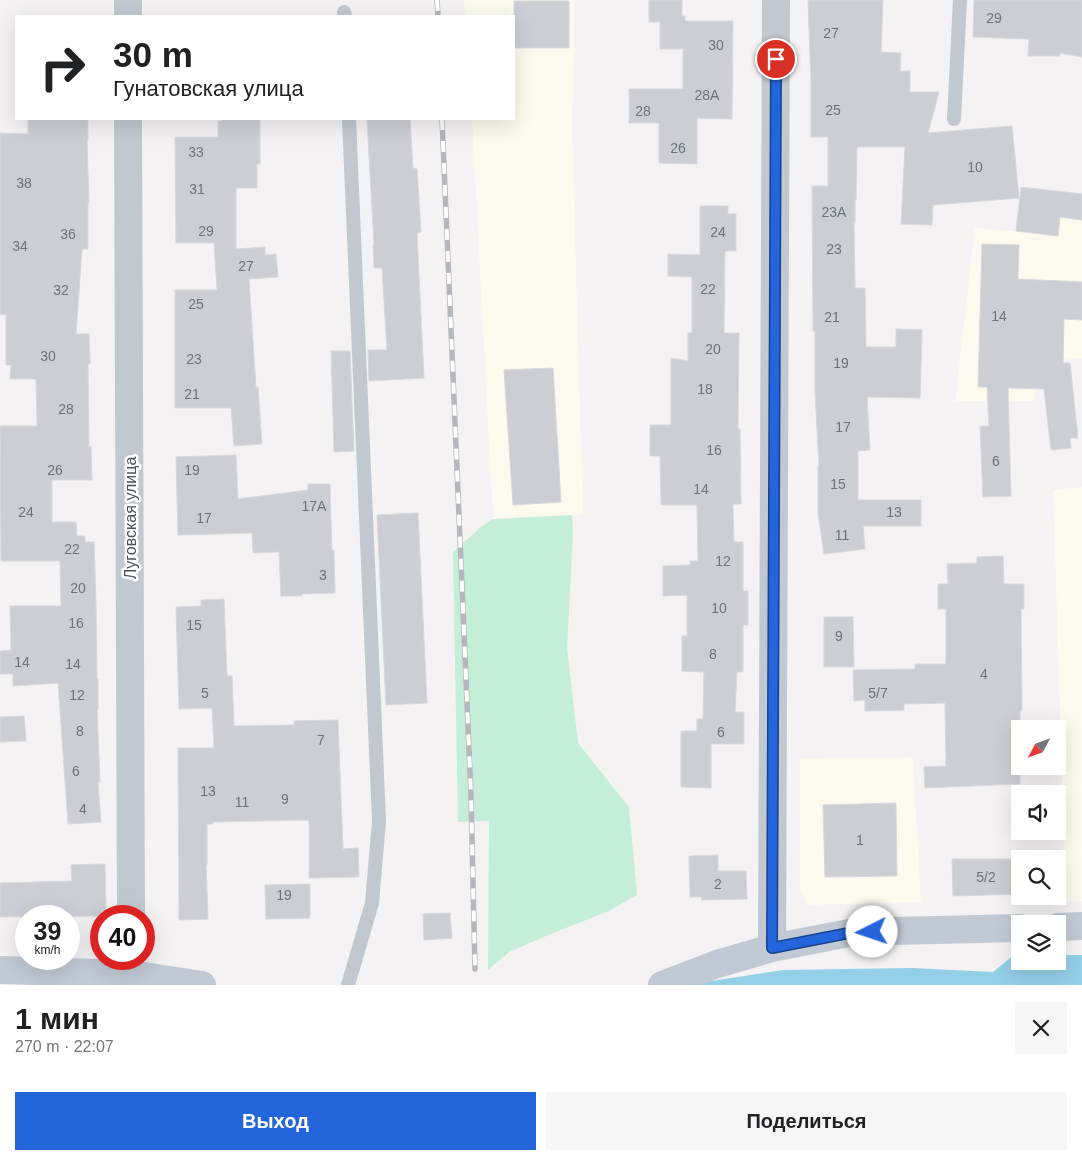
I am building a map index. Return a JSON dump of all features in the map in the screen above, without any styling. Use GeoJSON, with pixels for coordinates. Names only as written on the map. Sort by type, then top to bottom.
{"type":"FeatureCollection","features":[{"type":"Feature","properties":{"kind":"street"},"geometry":{"type":"LineString","coordinates":[[128,0],[128,15]]}},
{"type":"Feature","properties":{"kind":"street"},"geometry":{"type":"LineString","coordinates":[[772,948],[776,0]]}},
{"type":"Feature","properties":{"kind":"street","name":"Луговская улица"},"geometry":{"type":"LineString","coordinates":[[128,120],[131,905]]}},
{"type":"Feature","properties":{"kind":"street"},"geometry":{"type":"LineString","coordinates":[[1066,927],[1082,926]]}},
{"type":"Feature","properties":{"kind":"street"},"geometry":{"type":"LineString","coordinates":[[662,985],[717,964],[772,948],[854,932],[1011,928]]}},
{"type":"Feature","properties":{"kind":"street"},"geometry":{"type":"LineString","coordinates":[[15,975],[90,969]]}},
{"type":"Feature","properties":{"kind":"street"},"geometry":{"type":"LineString","coordinates":[[146,970],[202,985]]}},
{"type":"Feature","properties":{"kind":"lane"},"geometry":{"type":"LineString","coordinates":[[954,119],[960,0]]}},
{"type":"Feature","properties":{"kind":"lane"},"geometry":{"type":"LineString","coordinates":[[348,985],[372,904],[379,820],[349,120]]}},
{"type":"Feature","properties":{"kind":"shaded area"},"geometry":{"type":"Polygon","coordinates":[[[464,0],[575,0],[572,128],[583,515],[493,519],[472,120],[515,120],[515,15],[465,15],[464,0]]]}},
{"type":"Feature","properties":{"kind":"shaded area"},"geometry":{"type":"Polygon","coordinates":[[[1038,189],[1082,194],[1082,358],[1063,360],[1036,359],[1035,401],[955,401],[975,228],[1016,231],[1018,216],[1035,211],[1038,189]]]}},
{"type":"Feature","properties":{"kind":"shaded area"},"geometry":{"type":"Polygon","coordinates":[[[1082,487],[1082,901],[1066,901],[1066,850],[1064,850],[1064,840],[1066,840],[1066,785],[1062,785],[1062,775],[1066,775],[1066,720],[1060,720],[1053,490],[1082,487]]]}},
{"type":"Feature","properties":{"kind":"shaded area"},"geometry":{"type":"Polygon","coordinates":[[[913,757],[921,902],[807,905],[800,887],[800,758],[913,757]]]}},
{"type":"Feature","properties":{"kind":"green space"},"geometry":{"type":"Polygon","coordinates":[[[572,515],[573,534],[567,648],[578,743],[629,807],[637,895],[609,911],[509,952],[488,970],[489,821],[458,822],[453,552],[493,519],[572,515]]]}},
{"type":"Feature","properties":{"kind":"water"},"geometry":{"type":"Polygon","coordinates":[[[1066,955],[1082,955],[1082,985],[695,985],[783,970],[912,968],[993,972],[1011,957],[1011,970],[1066,970],[1066,955]]]}},
{"type":"Feature","properties":{"kind":"building"},"geometry":{"type":"Polygon","coordinates":[[[649,0],[682,0],[682,16],[685,16],[685,21],[733,21],[732,119],[697,118],[697,164],[659,163],[659,123],[629,123],[629,89],[683,89],[683,49],[660,49],[660,22],[649,22],[649,0]]]}},
{"type":"Feature","properties":{"kind":"building"},"geometry":{"type":"Polygon","coordinates":[[[808,0],[883,0],[881,52],[901,53],[900,71],[910,71],[910,92],[939,92],[928,133],[1012,126],[1019,198],[933,205],[932,225],[901,224],[905,147],[857,147],[854,223],[855,288],[865,288],[866,347],[896,347],[896,329],[922,330],[920,398],[867,397],[870,450],[858,451],[858,500],[921,500],[921,526],[863,526],[865,549],[824,554],[818,513],[819,466],[815,392],[815,331],[813,331],[812,186],[828,186],[828,137],[811,137],[808,0]]]}},
{"type":"Feature","properties":{"kind":"building"},"geometry":{"type":"Polygon","coordinates":[[[974,0],[1082,0],[1082,57],[1060,53],[1060,56],[1028,56],[1029,39],[973,37],[974,0]]]}},
{"type":"Feature","properties":{"kind":"building"},"geometry":{"type":"Polygon","coordinates":[[[514,1],[569,1],[569,48],[515,48],[514,1]]]}},
{"type":"Feature","properties":{"kind":"building"},"geometry":{"type":"Polygon","coordinates":[[[28,120],[88,120],[88,249],[82,249],[76,334],[89,334],[89,447],[91,446],[92,480],[52,480],[52,522],[76,522],[77,536],[85,536],[85,542],[94,542],[100,782],[98,782],[101,822],[68,824],[58,683],[13,686],[13,674],[0,674],[0,651],[11,650],[10,606],[61,606],[60,561],[1,561],[0,426],[37,426],[36,379],[10,379],[11,365],[6,365],[6,315],[0,314],[0,133],[28,134],[28,120]]]}},
{"type":"Feature","properties":{"kind":"building"},"geometry":{"type":"Polygon","coordinates":[[[260,120],[260,164],[257,164],[257,188],[236,188],[236,249],[265,247],[265,255],[276,254],[278,277],[249,279],[256,388],[258,387],[262,444],[234,446],[231,408],[175,408],[175,290],[217,290],[214,243],[176,243],[175,137],[218,137],[218,121],[260,120]]]}},
{"type":"Feature","properties":{"kind":"building"},"geometry":{"type":"Polygon","coordinates":[[[367,120],[410,120],[413,168],[417,169],[421,232],[417,233],[424,378],[369,381],[368,350],[387,350],[382,268],[374,268],[367,120]]]}},
{"type":"Feature","properties":{"kind":"building"},"geometry":{"type":"Polygon","coordinates":[[[1021,187],[1082,194],[1082,220],[1060,217],[1058,236],[1016,231],[1021,187]]]}},
{"type":"Feature","properties":{"kind":"building"},"geometry":{"type":"Polygon","coordinates":[[[700,206],[728,206],[728,214],[736,214],[736,251],[725,251],[724,333],[739,333],[738,429],[740,429],[741,504],[733,504],[734,542],[743,542],[743,591],[748,591],[748,625],[743,625],[743,672],[737,672],[735,712],[744,712],[744,744],[711,744],[711,788],[681,787],[681,731],[697,731],[697,719],[703,719],[704,672],[682,671],[682,636],[687,636],[687,595],[663,596],[663,566],[690,565],[690,561],[698,561],[697,505],[661,505],[660,456],[650,456],[650,425],[671,425],[671,358],[688,361],[688,333],[692,333],[692,277],[668,276],[668,254],[700,255],[700,206]]]}},
{"type":"Feature","properties":{"kind":"building"},"geometry":{"type":"Polygon","coordinates":[[[982,244],[1019,245],[1018,279],[1082,282],[1082,320],[1064,319],[1063,363],[1070,363],[1078,438],[1070,438],[1071,448],[1051,450],[1044,389],[1008,388],[1011,496],[983,497],[980,426],[989,426],[987,387],[978,387],[982,244]]]}},
{"type":"Feature","properties":{"kind":"building"},"geometry":{"type":"Polygon","coordinates":[[[331,351],[350,351],[354,451],[334,452],[331,351]]]}},
{"type":"Feature","properties":{"kind":"building"},"geometry":{"type":"Polygon","coordinates":[[[553,368],[561,502],[513,505],[504,370],[553,368]]]}},
{"type":"Feature","properties":{"kind":"building"},"geometry":{"type":"Polygon","coordinates":[[[236,455],[238,499],[308,490],[308,484],[330,484],[335,593],[281,596],[279,552],[253,553],[252,533],[178,535],[176,457],[236,455]]]}},
{"type":"Feature","properties":{"kind":"building"},"geometry":{"type":"Polygon","coordinates":[[[418,513],[427,703],[386,705],[377,515],[418,513]]]}},
{"type":"Feature","properties":{"kind":"building"},"geometry":{"type":"Polygon","coordinates":[[[1003,556],[1004,584],[1024,584],[1024,609],[1021,609],[1022,711],[1020,711],[1020,720],[1011,720],[1011,775],[1020,775],[1020,784],[925,788],[924,767],[946,766],[945,703],[904,704],[904,710],[865,711],[865,700],[854,701],[853,670],[915,669],[915,664],[946,664],[946,609],[938,609],[938,584],[948,584],[947,564],[977,563],[977,557],[1003,556]]]}},
{"type":"Feature","properties":{"kind":"building"},"geometry":{"type":"Polygon","coordinates":[[[224,599],[227,676],[232,676],[234,726],[294,725],[294,721],[338,720],[343,849],[358,848],[359,877],[309,878],[309,820],[213,822],[213,824],[207,824],[208,919],[179,920],[178,748],[214,748],[212,708],[179,709],[176,607],[201,606],[201,600],[224,599]]]}},
{"type":"Feature","properties":{"kind":"building"},"geometry":{"type":"Polygon","coordinates":[[[824,617],[853,617],[854,667],[824,667],[824,617]]]}},
{"type":"Feature","properties":{"kind":"building"},"geometry":{"type":"Polygon","coordinates":[[[24,716],[26,741],[0,742],[0,717],[24,716]]]}},
{"type":"Feature","properties":{"kind":"building"},"geometry":{"type":"Polygon","coordinates":[[[896,803],[897,876],[825,877],[823,805],[896,803]]]}},
{"type":"Feature","properties":{"kind":"building"},"geometry":{"type":"Polygon","coordinates":[[[718,855],[718,871],[746,871],[747,899],[702,900],[701,897],[690,897],[689,856],[718,855]]]}},
{"type":"Feature","properties":{"kind":"building"},"geometry":{"type":"Polygon","coordinates":[[[952,859],[1011,859],[1011,894],[953,896],[952,859]]]}},
{"type":"Feature","properties":{"kind":"building"},"geometry":{"type":"Polygon","coordinates":[[[105,864],[106,905],[90,905],[90,916],[80,916],[80,905],[15,905],[15,917],[0,917],[0,883],[72,881],[71,865],[105,864]]]}},
{"type":"Feature","properties":{"kind":"building"},"geometry":{"type":"Polygon","coordinates":[[[310,884],[310,918],[266,919],[265,885],[310,884]]]}},
{"type":"Feature","properties":{"kind":"building"},"geometry":{"type":"Polygon","coordinates":[[[450,913],[452,938],[424,940],[423,914],[450,913]]]}},
{"type":"Feature","properties":{"kind":"railway"},"geometry":{"type":"LineString","coordinates":[[437,0],[438,15]]}},
{"type":"Feature","properties":{"kind":"railway"},"geometry":{"type":"LineString","coordinates":[[442,120],[471,796],[475,969]]}},
{"type":"Feature","properties":{"kind":"route"},"geometry":{"type":"LineString","coordinates":[[776,59],[772,948],[854,932],[872,932]]}}]}
